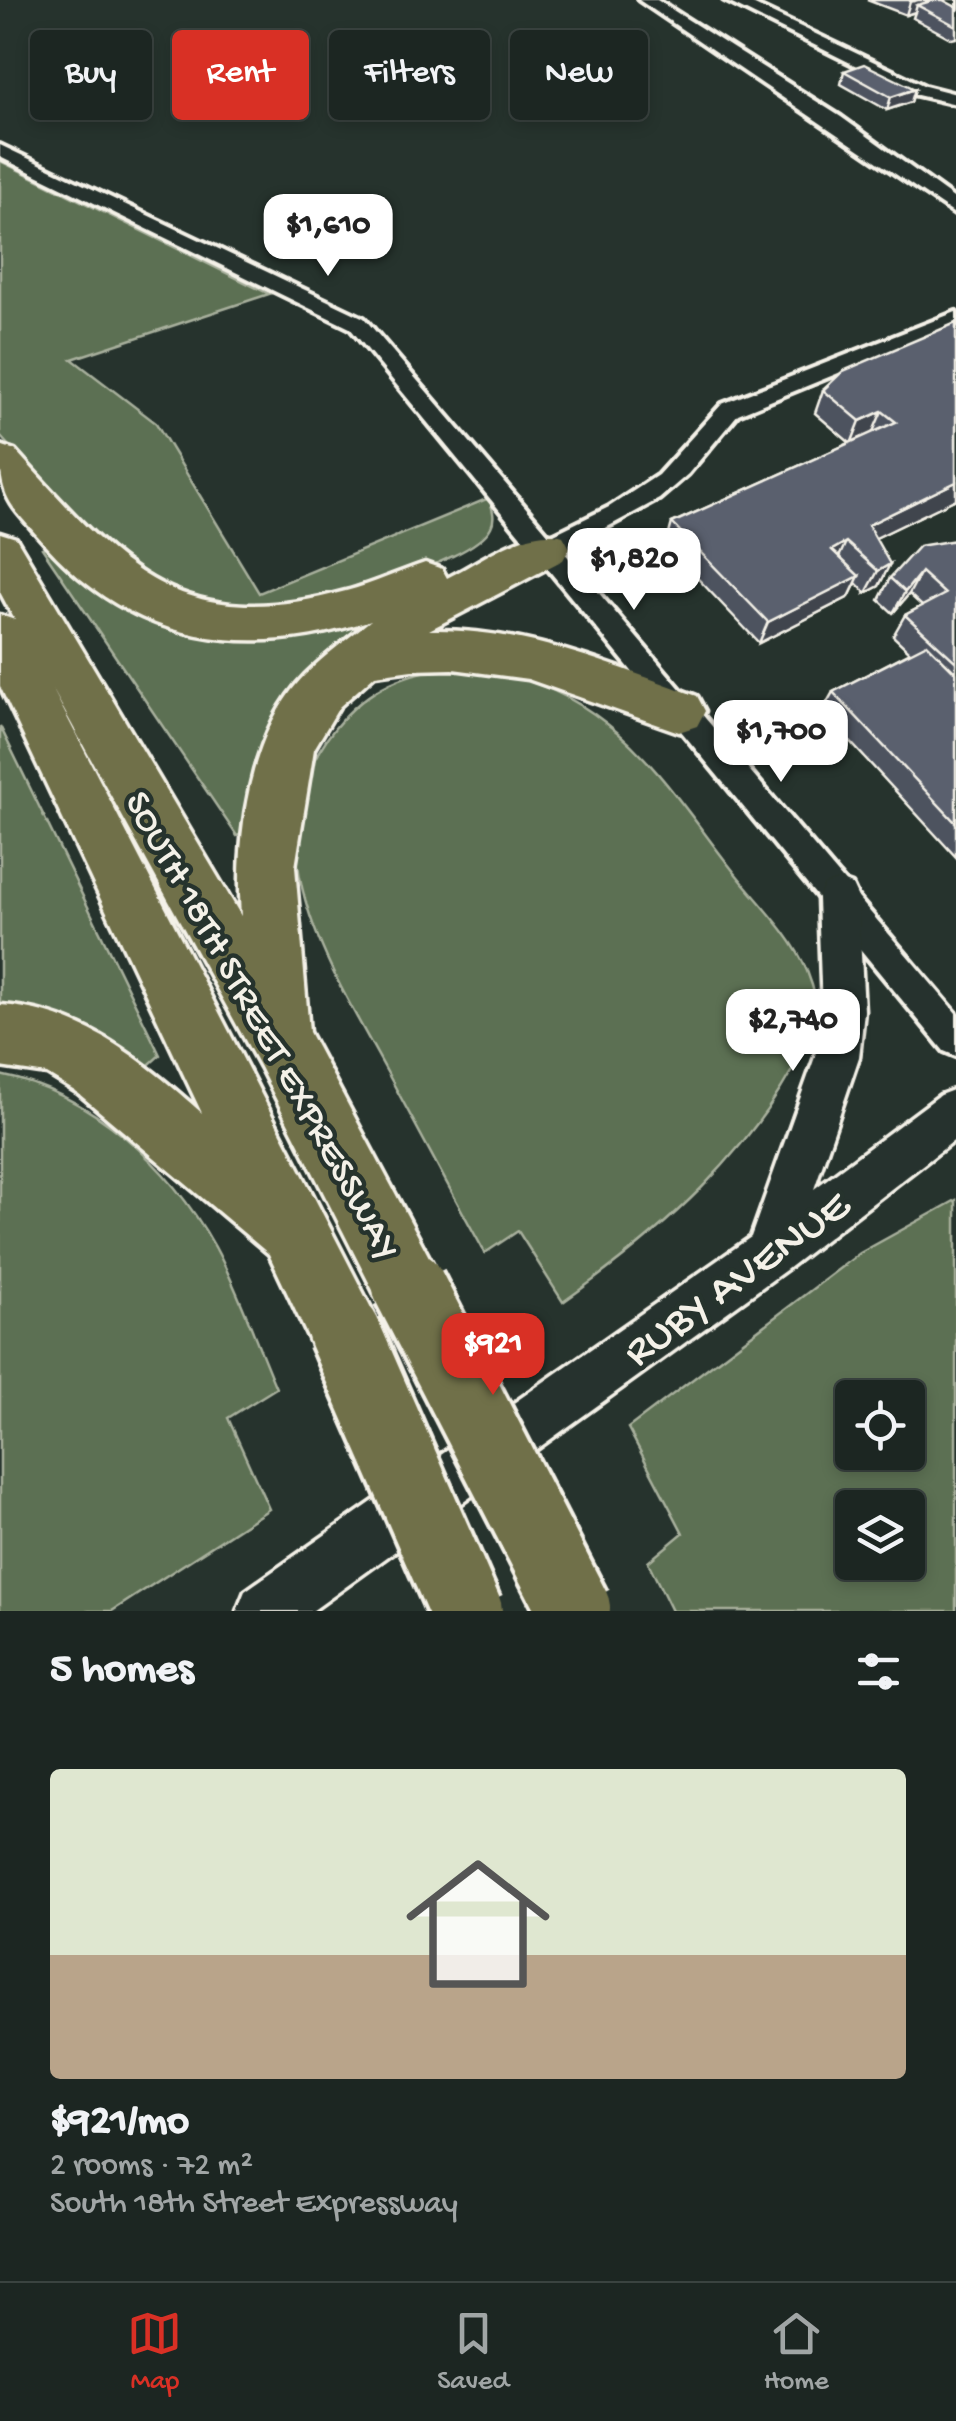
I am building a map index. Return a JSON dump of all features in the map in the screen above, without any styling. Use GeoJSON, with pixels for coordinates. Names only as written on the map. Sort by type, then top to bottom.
{"type":"FeatureCollection","features":[{"type":"Feature","properties":{"kind":"highway"},"geometry":{"type":"LineString","coordinates":[[0,460],[82,551],[120,586],[169,610],[228,623],[279,625],[330,618],[485,556],[547,548]]}},
{"type":"Feature","properties":{"kind":"highway"},"geometry":{"type":"LineString","coordinates":[[282,1046],[266,868],[288,746],[320,692],[399,624],[547,548]]}},
{"type":"Feature","properties":{"kind":"highway","name":"SOUTH 18TH STREET EXPRESSWAY"},"geometry":{"type":"LineString","coordinates":[[0,550],[282,1046],[575,1610]]}},
{"type":"Feature","properties":{"kind":"highway","name":"SOUTH 18TH STREET EXPRESSWAY"},"geometry":{"type":"LineString","coordinates":[[0,634],[301,1240],[466,1611]]}},
{"type":"Feature","properties":{"kind":"highway"},"geometry":{"type":"LineString","coordinates":[[356,658],[424,646],[497,650],[564,667],[679,711]]}},
{"type":"Feature","properties":{"kind":"highway"},"geometry":{"type":"LineString","coordinates":[[0,1036],[19,1035],[76,1055],[126,1085],[301,1240]]}},
{"type":"Feature","properties":{"kind":"street"},"geometry":{"type":"LineString","coordinates":[[647,0],[835,121],[956,208]]}},
{"type":"Feature","properties":{"kind":"street"},"geometry":{"type":"LineString","coordinates":[[732,0],[920,90],[956,100]]}},
{"type":"Feature","properties":{"kind":"street"},"geometry":{"type":"LineString","coordinates":[[0,150],[357,324],[956,1039]]}},
{"type":"Feature","properties":{"kind":"street"},"geometry":{"type":"LineString","coordinates":[[547,548],[592,527],[678,470],[712,424],[730,409],[956,318]]}},
{"type":"Feature","properties":{"kind":"street"},"geometry":{"type":"LineString","coordinates":[[770,1252],[838,1057],[843,1011],[838,898]]}},
{"type":"Feature","properties":{"kind":"street","name":"RUBY AVENUE"},"geometry":{"type":"LineString","coordinates":[[265,1611],[770,1252],[956,1111]]}},
{"type":"Feature","properties":{"kind":"green space"},"geometry":{"type":"Polygon","coordinates":[[[0,161],[269,294],[72,359],[156,423],[259,593],[489,498],[491,527],[477,542],[420,570],[345,593],[279,606],[237,606],[194,598],[149,579],[124,563],[80,524],[0,436],[0,161]]]}},
{"type":"Feature","properties":{"kind":"green space"},"geometry":{"type":"Polygon","coordinates":[[[56,542],[107,593],[356,622],[364,631],[248,832],[237,836],[42,548],[56,542]]]}},
{"type":"Feature","properties":{"kind":"green space"},"geometry":{"type":"Polygon","coordinates":[[[459,667],[537,683],[572,700],[625,739],[659,774],[784,932],[807,971],[817,1008],[818,1045],[806,1044],[784,1084],[731,1156],[669,1219],[563,1302],[518,1231],[485,1253],[322,947],[306,903],[297,859],[297,815],[309,771],[335,728],[361,702],[390,683],[423,672],[459,667]]]}},
{"type":"Feature","properties":{"kind":"green space"},"geometry":{"type":"Polygon","coordinates":[[[0,726],[160,1055],[142,1071],[0,1015],[0,726]]]}},
{"type":"Feature","properties":{"kind":"green space"},"geometry":{"type":"Polygon","coordinates":[[[0,1075],[34,1084],[97,1116],[125,1137],[175,1188],[224,1264],[276,1388],[228,1418],[269,1509],[112,1611],[0,1611],[0,1075]]]}},
{"type":"Feature","properties":{"kind":"green space"},"geometry":{"type":"Polygon","coordinates":[[[956,1200],[956,1611],[672,1611],[648,1562],[683,1533],[628,1428],[860,1253],[956,1200]]]}},
{"type":"Feature","properties":{"kind":"building"},"geometry":{"type":"Polygon","coordinates":[[[935,0],[956,7],[956,26],[917,5],[935,0]]]}},
{"type":"Feature","properties":{"kind":"building"},"geometry":{"type":"Polygon","coordinates":[[[864,64],[915,89],[891,97],[844,71],[864,64]]]}},
{"type":"Feature","properties":{"kind":"building"},"geometry":{"type":"Polygon","coordinates":[[[956,323],[956,482],[868,525],[890,564],[878,571],[846,542],[832,550],[859,576],[768,622],[672,523],[896,422],[882,411],[860,421],[823,390],[843,371],[956,323]]]}},
{"type":"Feature","properties":{"kind":"building"},"geometry":{"type":"Polygon","coordinates":[[[956,540],[956,662],[905,615],[945,594],[921,572],[905,592],[890,578],[919,546],[956,540]]]}},
{"type":"Feature","properties":{"kind":"building"},"geometry":{"type":"Polygon","coordinates":[[[927,644],[956,673],[956,823],[833,692],[927,644]]]}}]}
